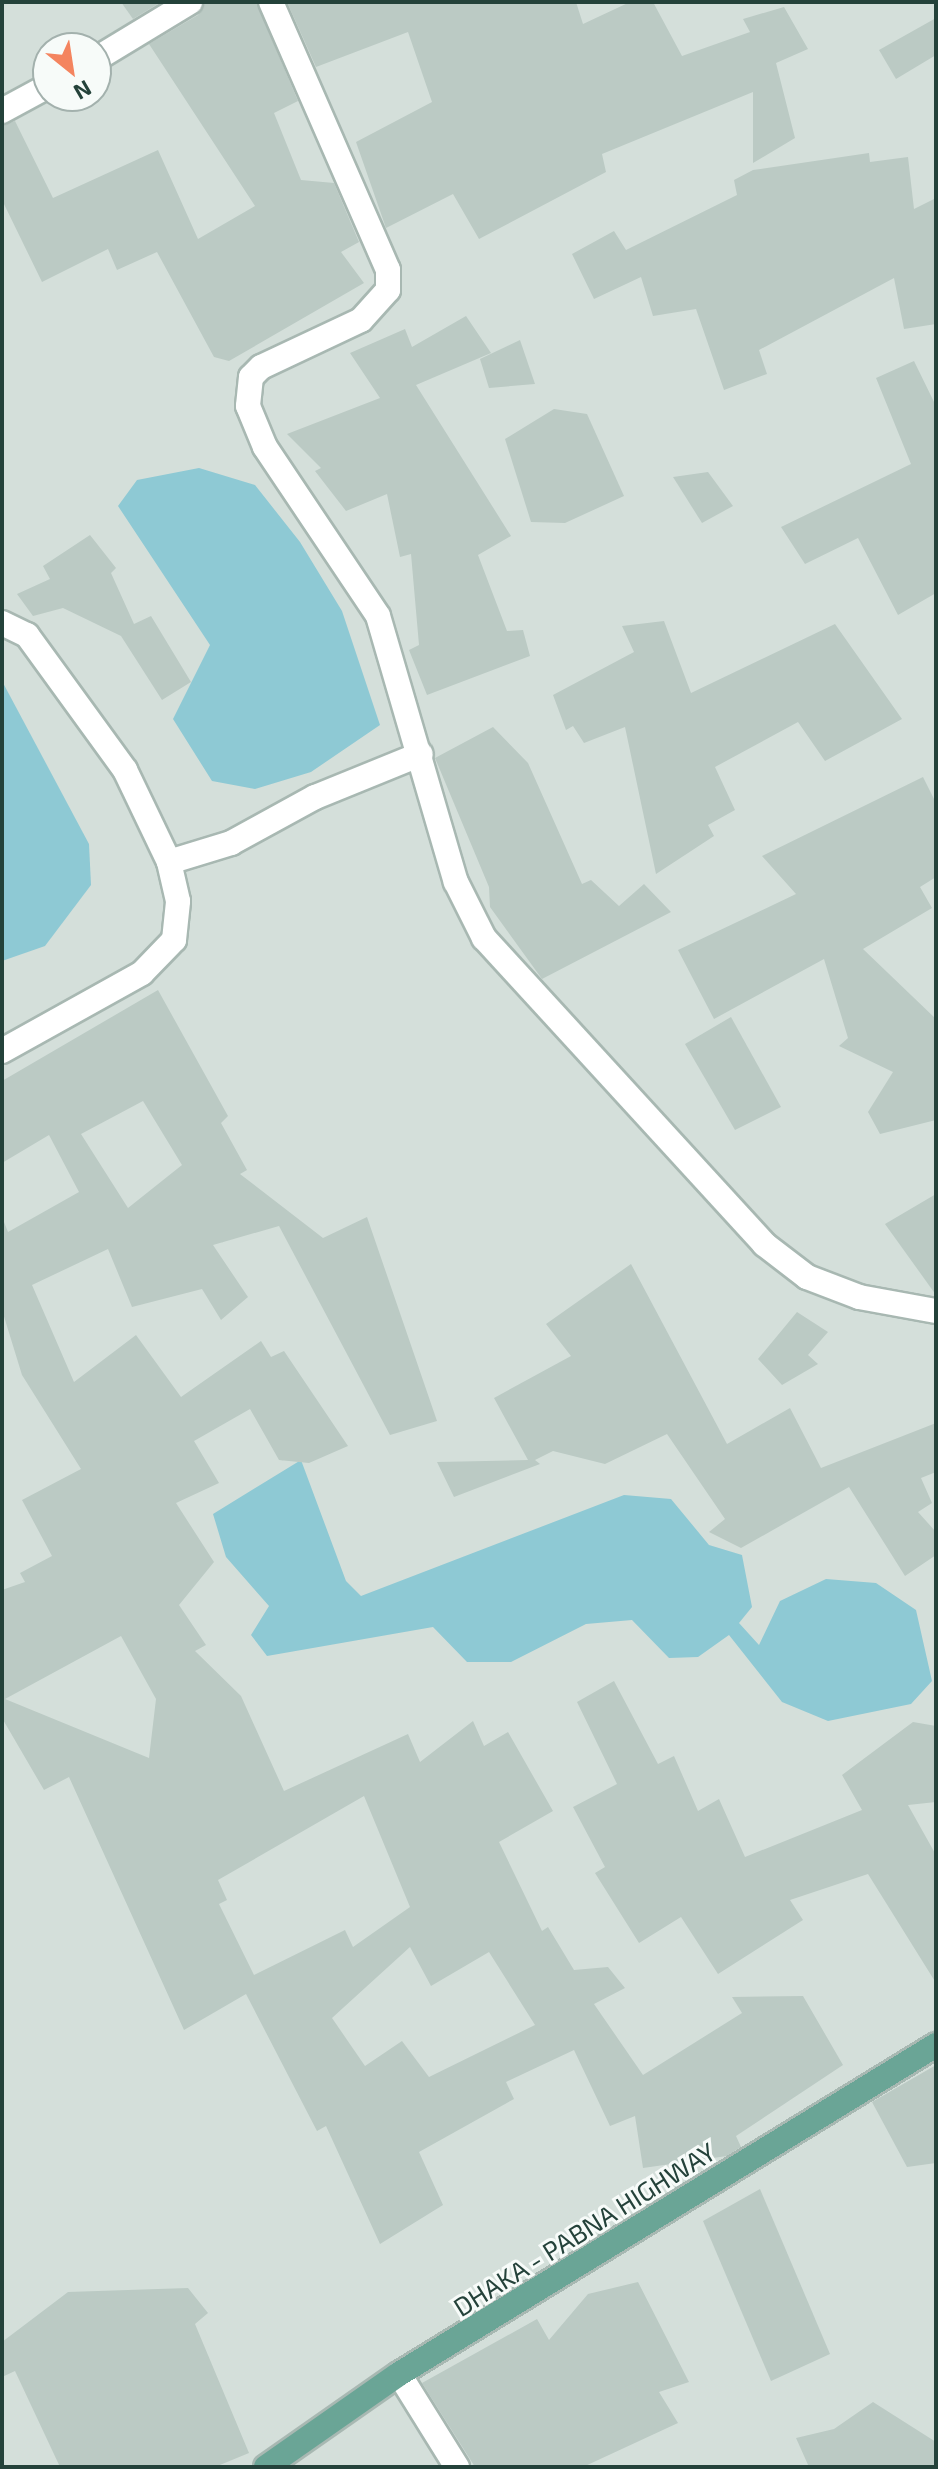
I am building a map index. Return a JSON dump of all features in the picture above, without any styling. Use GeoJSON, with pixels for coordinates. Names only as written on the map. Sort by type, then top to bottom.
{"type":"FeatureCollection","features":[{"type":"Feature","properties":{"kind":"main road","name":"DHAKA - PABNA HIGHWAY"},"geometry":{"type":"LineString","coordinates":[[266,2467],[399,2374],[936,2045]]}},
{"type":"Feature","properties":{"kind":"street"},"geometry":{"type":"LineString","coordinates":[[112,49],[190,2]]}},
{"type":"Feature","properties":{"kind":"street"},"geometry":{"type":"LineString","coordinates":[[271,2],[388,270],[388,290],[361,320],[261,367],[251,377],[248,406],[265,447],[378,616],[421,754],[456,882],[484,938],[764,1244],[807,1277],[859,1297],[936,1311]]}},
{"type":"Feature","properties":{"kind":"street"},"geometry":{"type":"LineString","coordinates":[[2,111],[32,95]]}},
{"type":"Feature","properties":{"kind":"street"},"geometry":{"type":"LineString","coordinates":[[2,623],[27,635],[125,770],[169,862],[178,901],[174,940],[142,973],[2,1051]]}},
{"type":"Feature","properties":{"kind":"street"},"geometry":{"type":"LineString","coordinates":[[169,862],[231,843],[315,797],[421,754]]}},
{"type":"Feature","properties":{"kind":"street"},"geometry":{"type":"LineString","coordinates":[[399,2374],[457,2467]]}},
{"type":"Feature","properties":{"kind":"shaded area"},"geometry":{"type":"Polygon","coordinates":[[[2,2],[936,2],[936,2467],[2,2467],[2,2]]]}},
{"type":"Feature","properties":{"kind":"water"},"geometry":{"type":"Polygon","coordinates":[[[199,468],[255,485],[300,542],[342,611],[380,725],[311,772],[255,789],[212,781],[173,719],[210,645],[118,506],[137,480],[199,468]]]}},
{"type":"Feature","properties":{"kind":"water"},"geometry":{"type":"Polygon","coordinates":[[[2,681],[89,844],[91,885],[45,946],[2,961],[2,681]]]}},
{"type":"Feature","properties":{"kind":"water"},"geometry":{"type":"Polygon","coordinates":[[[301,1460],[346,1581],[361,1596],[624,1495],[671,1499],[709,1545],[742,1555],[752,1607],[739,1623],[759,1645],[780,1601],[826,1579],[876,1583],[916,1610],[932,1681],[911,1704],[828,1721],[782,1702],[729,1635],[698,1657],[669,1658],[632,1620],[586,1624],[511,1662],[467,1662],[433,1627],[267,1656],[251,1635],[269,1606],[226,1557],[213,1514],[301,1460]]]}},
{"type":"Feature","properties":{"kind":"building"},"geometry":{"type":"Polygon","coordinates":[[[121,2],[161,2],[133,19],[121,2]]]}},
{"type":"Feature","properties":{"kind":"building"},"geometry":{"type":"Polygon","coordinates":[[[205,2],[256,2],[298,101],[274,113],[301,180],[334,183],[359,242],[341,252],[364,283],[229,361],[214,357],[157,252],[117,270],[108,249],[42,282],[2,200],[2,126],[15,121],[53,198],[158,150],[198,239],[255,206],[149,44],[198,15],[205,2]]]}},
{"type":"Feature","properties":{"kind":"building"},"geometry":{"type":"Polygon","coordinates":[[[287,2],[576,2],[583,24],[630,2],[653,2],[682,56],[750,32],[743,19],[784,7],[808,49],[776,63],[795,138],[753,163],[753,92],[602,154],[606,172],[479,239],[453,194],[386,228],[356,142],[432,102],[408,32],[316,67],[287,2]]]}},
{"type":"Feature","properties":{"kind":"building"},"geometry":{"type":"Polygon","coordinates":[[[936,18],[936,55],[896,79],[879,50],[936,18]]]}},
{"type":"Feature","properties":{"kind":"building"},"geometry":{"type":"Polygon","coordinates":[[[869,153],[870,162],[908,157],[914,209],[936,198],[936,324],[904,329],[894,278],[759,350],[767,374],[724,390],[696,309],[653,316],[641,277],[594,299],[572,254],[614,231],[626,250],[737,195],[734,180],[753,170],[869,153]]]}},
{"type":"Feature","properties":{"kind":"building"},"geometry":{"type":"Polygon","coordinates":[[[466,316],[491,353],[416,385],[511,536],[478,555],[507,631],[523,630],[530,656],[427,695],[409,650],[419,645],[411,554],[400,557],[387,494],[346,511],[315,471],[321,468],[287,434],[380,398],[350,353],[405,329],[412,347],[466,316]]]}},
{"type":"Feature","properties":{"kind":"building"},"geometry":{"type":"Polygon","coordinates":[[[520,340],[535,384],[489,388],[480,359],[520,340]]]}},
{"type":"Feature","properties":{"kind":"building"},"geometry":{"type":"Polygon","coordinates":[[[914,361],[936,406],[936,593],[898,615],[858,538],[805,564],[781,527],[911,464],[876,378],[914,361]]]}},
{"type":"Feature","properties":{"kind":"building"},"geometry":{"type":"Polygon","coordinates":[[[554,409],[587,414],[624,496],[565,523],[531,522],[505,439],[554,409]]]}},
{"type":"Feature","properties":{"kind":"building"},"geometry":{"type":"Polygon","coordinates":[[[708,472],[733,506],[702,523],[673,477],[708,472]]]}},
{"type":"Feature","properties":{"kind":"building"},"geometry":{"type":"Polygon","coordinates":[[[90,535],[116,568],[111,573],[134,624],[151,616],[191,682],[162,700],[121,636],[63,608],[33,616],[17,594],[50,579],[43,566],[90,535]]]}},
{"type":"Feature","properties":{"kind":"building"},"geometry":{"type":"Polygon","coordinates":[[[664,621],[691,693],[835,624],[902,719],[825,761],[798,722],[715,767],[735,810],[708,825],[714,836],[656,874],[625,727],[584,743],[573,726],[566,730],[553,695],[634,652],[622,626],[664,621]]]}},
{"type":"Feature","properties":{"kind":"building"},"geometry":{"type":"Polygon","coordinates":[[[493,727],[528,763],[582,884],[591,880],[619,906],[644,884],[671,912],[542,979],[490,907],[489,887],[435,758],[493,727]]]}},
{"type":"Feature","properties":{"kind":"building"},"geometry":{"type":"Polygon","coordinates":[[[923,777],[936,803],[936,877],[920,887],[932,908],[863,949],[936,1019],[936,1120],[880,1134],[868,1112],[893,1072],[839,1046],[848,1038],[824,959],[714,1019],[678,950],[796,894],[762,856],[923,777]]]}},
{"type":"Feature","properties":{"kind":"building"},"geometry":{"type":"Polygon","coordinates":[[[158,990],[228,1116],[221,1123],[247,1170],[240,1174],[323,1238],[367,1217],[437,1421],[390,1435],[279,1226],[213,1245],[248,1297],[221,1320],[202,1289],[132,1307],[108,1249],[32,1285],[74,1382],[136,1335],[181,1397],[261,1341],[271,1357],[284,1351],[348,1446],[309,1463],[279,1460],[250,1409],[194,1441],[219,1483],[176,1503],[214,1562],[179,1605],[206,1645],[195,1651],[241,1696],[284,1791],[408,1734],[420,1762],[473,1721],[484,1746],[508,1732],[553,1811],[499,1842],[542,1931],[548,1927],[574,1970],[608,1967],[625,1988],[594,2004],[643,2075],[742,2013],[732,1997],[803,1996],[843,2065],[736,2136],[741,2147],[727,2156],[643,2168],[635,2116],[610,2126],[574,2050],[506,2082],[514,2099],[419,2152],[443,2205],[380,2244],[326,2126],[317,2131],[246,1994],[184,2030],[69,1777],[44,1790],[2,1718],[2,1590],[25,1582],[20,1573],[52,1556],[22,1500],[81,1469],[22,1375],[2,1310],[2,1217],[8,1232],[79,1192],[49,1135],[2,1163],[2,1081],[158,990]],[[143,1101],[81,1134],[128,1208],[182,1165],[143,1101]],[[121,1636],[5,1699],[149,1758],[156,1699],[121,1636]],[[364,1796],[218,1880],[227,1900],[219,1904],[254,1975],[345,1930],[353,1947],[410,1907],[364,1796]],[[410,1947],[332,2018],[365,2066],[402,2041],[429,2077],[535,2025],[489,1952],[431,1986],[410,1947]]]}},
{"type":"Feature","properties":{"kind":"building"},"geometry":{"type":"Polygon","coordinates":[[[731,1017],[781,1107],[735,1130],[685,1044],[731,1017]]]}},
{"type":"Feature","properties":{"kind":"building"},"geometry":{"type":"Polygon","coordinates":[[[936,1194],[936,1295],[885,1224],[936,1194]]]}},
{"type":"Feature","properties":{"kind":"building"},"geometry":{"type":"Polygon","coordinates":[[[631,1264],[727,1444],[790,1408],[821,1468],[936,1423],[936,1472],[921,1478],[932,1503],[918,1512],[936,1532],[936,1555],[905,1576],[849,1487],[741,1548],[709,1532],[725,1519],[667,1434],[605,1464],[553,1451],[535,1460],[540,1464],[454,1497],[437,1462],[528,1460],[494,1398],[571,1356],[546,1324],[631,1264]]]}},
{"type":"Feature","properties":{"kind":"building"},"geometry":{"type":"Polygon","coordinates":[[[797,1312],[828,1332],[808,1355],[818,1364],[782,1385],[758,1359],[797,1312]]]}},
{"type":"Feature","properties":{"kind":"building"},"geometry":{"type":"Polygon","coordinates":[[[614,1681],[658,1764],[674,1756],[698,1811],[719,1799],[745,1857],[862,1810],[842,1775],[913,1722],[936,1726],[936,1802],[908,1805],[936,1855],[936,1983],[868,1874],[790,1900],[803,1920],[718,1974],[681,1917],[639,1943],[595,1873],[605,1867],[573,1807],[617,1784],[577,1702],[614,1681]]]}},
{"type":"Feature","properties":{"kind":"building"},"geometry":{"type":"Polygon","coordinates":[[[936,2065],[936,2163],[907,2167],[872,2102],[936,2065]]]}},
{"type":"Feature","properties":{"kind":"building"},"geometry":{"type":"Polygon","coordinates":[[[760,2189],[830,2354],[771,2381],[703,2221],[760,2189]]]}},
{"type":"Feature","properties":{"kind":"building"},"geometry":{"type":"Polygon","coordinates":[[[638,2282],[689,2382],[659,2392],[678,2423],[583,2467],[475,2467],[422,2383],[537,2319],[549,2340],[588,2294],[638,2282]]]}},
{"type":"Feature","properties":{"kind":"building"},"geometry":{"type":"Polygon","coordinates":[[[188,2288],[208,2313],[195,2324],[249,2453],[215,2467],[60,2467],[15,2371],[2,2377],[2,2342],[68,2292],[188,2288]]]}},
{"type":"Feature","properties":{"kind":"building"},"geometry":{"type":"Polygon","coordinates":[[[873,2402],[936,2442],[936,2467],[809,2467],[796,2438],[834,2429],[873,2402]]]}}]}
